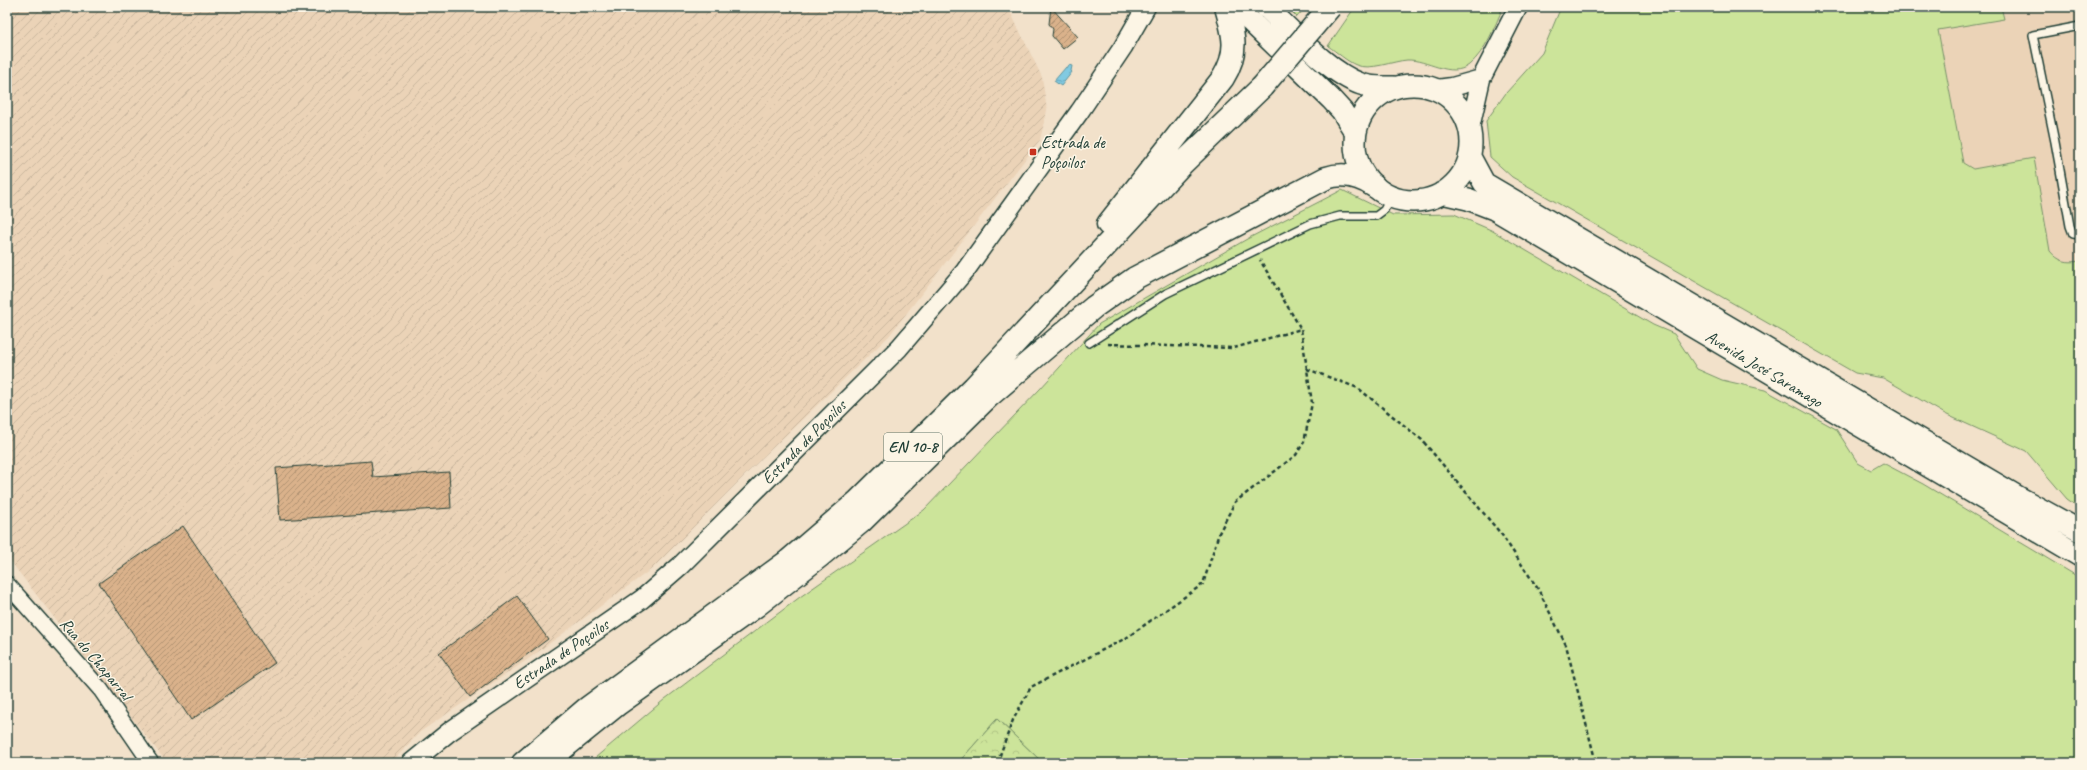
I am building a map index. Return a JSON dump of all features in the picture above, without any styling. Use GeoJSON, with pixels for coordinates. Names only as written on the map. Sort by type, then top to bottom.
{"type":"FeatureCollection","features":[{"type":"Feature","properties":{"kind":"highway"},"geometry":{"type":"LineString","coordinates":[[981,392],[1059,287],[1231,66],[1234,50],[1234,36],[1226,7]]}},
{"type":"Feature","properties":{"kind":"highway","name":"EN 10-8"},"geometry":{"type":"LineString","coordinates":[[545,763],[618,704],[756,606],[861,522],[981,392],[1183,181],[1330,7]]}},
{"type":"Feature","properties":{"kind":"highway"},"geometry":{"type":"LineString","coordinates":[[981,392],[1135,278],[1180,253],[1326,178],[1345,175],[1355,176],[1363,179],[1382,192]]}},
{"type":"Feature","properties":{"kind":"highway","name":"EN 10-8"},"geometry":{"type":"LineString","coordinates":[[523,763],[586,709],[788,560],[858,501],[981,392]]}},
{"type":"Feature","properties":{"kind":"main road"},"geometry":{"type":"LineString","coordinates":[[1232,7],[1242,13],[1331,99],[1342,111],[1355,132]]}},
{"type":"Feature","properties":{"kind":"main road"},"geometry":{"type":"LineString","coordinates":[[1266,7],[1329,65],[1346,77],[1361,84],[1377,88],[1412,84],[1437,89],[1446,94],[1461,109],[1470,128],[1470,157],[1459,178],[1442,194],[1422,201],[1412,202],[1382,192],[1367,179],[1358,162],[1355,147],[1355,132],[1363,113],[1369,104],[1385,91],[1395,87]]}},
{"type":"Feature","properties":{"kind":"main road","name":"Avenida José Saramago"},"geometry":{"type":"LineString","coordinates":[[1470,157],[1484,183],[2013,494],[2080,531]]}},
{"type":"Feature","properties":{"kind":"main road","name":"Avenida José Saramago"},"geometry":{"type":"LineString","coordinates":[[1442,194],[1468,199],[1494,209],[2080,556]]}},
{"type":"Feature","properties":{"kind":"street","name":"Estrada de Poçoilos"},"geometry":{"type":"LineString","coordinates":[[1123,47],[1129,7]]}},
{"type":"Feature","properties":{"kind":"street","name":"Estrada de Poçoilos"},"geometry":{"type":"LineString","coordinates":[[411,763],[448,732],[642,599],[680,566],[899,348],[965,271],[1080,111],[1123,47],[1146,7]]}},
{"type":"Feature","properties":{"kind":"street"},"geometry":{"type":"LineString","coordinates":[[1470,128],[1481,78],[1518,7]]}},
{"type":"Feature","properties":{"kind":"street"},"geometry":{"type":"LineString","coordinates":[[1437,89],[1452,88],[1481,78]]}},
{"type":"Feature","properties":{"kind":"street","name":"Rua do Chaparral"},"geometry":{"type":"LineString","coordinates":[[7,584],[101,690],[151,763]]}},
{"type":"Feature","properties":{"kind":"lane"},"geometry":{"type":"LineString","coordinates":[[2080,26],[2033,35],[2055,142],[2070,226],[2073,234],[2080,235]]}},
{"type":"Feature","properties":{"kind":"lane"},"geometry":{"type":"LineString","coordinates":[[1089,343],[1165,294],[1255,252],[1310,224],[1325,218],[1340,216],[1376,216],[1384,210],[1382,192]]}},
{"type":"Feature","properties":{"kind":"path"},"geometry":{"type":"LineString","coordinates":[[1000,763],[1000,755],[1013,720],[1031,687],[1126,638],[1203,584],[1219,532],[1235,502],[1296,455],[1304,442],[1312,403],[1301,329],[1255,252]]}},
{"type":"Feature","properties":{"kind":"path"},"geometry":{"type":"LineString","coordinates":[[1089,343],[1234,348],[1301,329]]}},
{"type":"Feature","properties":{"kind":"path"},"geometry":{"type":"LineString","coordinates":[[1307,369],[1358,388],[1422,440],[1502,535],[1538,590],[1566,645],[1596,763]]}},
{"type":"Feature","properties":{"kind":"shaded area"},"geometry":{"type":"Polygon","coordinates":[[[7,7],[1008,7],[1042,77],[1047,110],[1040,140],[889,336],[762,458],[653,568],[524,662],[420,732],[391,763],[167,763],[7,557],[7,7]]]}},
{"type":"Feature","properties":{"kind":"shaded area"},"geometry":{"type":"Polygon","coordinates":[[[2001,7],[2080,7],[2080,261],[2068,263],[2056,259],[2050,251],[2034,159],[1973,169],[1963,163],[1938,30],[2004,19],[2001,7]]]}},
{"type":"Feature","properties":{"kind":"green space"},"geometry":{"type":"Polygon","coordinates":[[[1287,7],[1306,7],[1297,17],[1287,7]]]}},
{"type":"Feature","properties":{"kind":"green space"},"geometry":{"type":"Polygon","coordinates":[[[1355,7],[1503,7],[1485,46],[1480,53],[1469,65],[1462,69],[1455,70],[1423,62],[1407,60],[1368,67],[1362,67],[1349,61],[1328,46],[1355,7]]]}},
{"type":"Feature","properties":{"kind":"green space"},"geometry":{"type":"Polygon","coordinates":[[[1561,7],[2001,7],[2004,19],[1938,30],[1963,163],[1973,169],[2034,158],[2050,251],[2060,260],[2071,262],[2080,261],[2080,508],[2067,499],[2026,451],[1945,414],[1883,378],[1855,373],[1512,177],[1490,157],[1486,121],[1506,93],[1542,53],[1561,7]]]}},
{"type":"Feature","properties":{"kind":"green space"},"geometry":{"type":"Polygon","coordinates":[[[1342,190],[1393,215],[1454,214],[1491,230],[1653,325],[1674,334],[1697,369],[1722,380],[1765,390],[1836,429],[1858,463],[1871,470],[1883,463],[1923,484],[2080,578],[2080,763],[1043,763],[997,719],[958,763],[589,763],[665,699],[800,597],[924,510],[1040,389],[1099,324],[1247,239],[1342,190]]]}},
{"type":"Feature","properties":{"kind":"green space"},"geometry":{"type":"Polygon","coordinates":[[[997,719],[1042,762],[1043,763],[958,763],[997,719]]]}},
{"type":"Feature","properties":{"kind":"water"},"geometry":{"type":"Polygon","coordinates":[[[1069,65],[1072,66],[1072,72],[1061,86],[1054,81],[1069,65]]]}},
{"type":"Feature","properties":{"kind":"building"},"geometry":{"type":"Polygon","coordinates":[[[1051,7],[1078,37],[1063,49],[1052,36],[1053,29],[1049,24],[1051,7]]]}},
{"type":"Feature","properties":{"kind":"building"},"geometry":{"type":"Polygon","coordinates":[[[371,461],[373,477],[449,472],[451,508],[280,520],[276,468],[371,461]]]}},
{"type":"Feature","properties":{"kind":"building"},"geometry":{"type":"Polygon","coordinates":[[[183,526],[275,663],[191,720],[99,583],[183,526]]]}},
{"type":"Feature","properties":{"kind":"building"},"geometry":{"type":"Polygon","coordinates":[[[517,596],[548,639],[470,697],[439,653],[517,596]]]}},
{"type":"Feature","properties":{"kind":"place","name":"Estrada de Poçoilos"},"geometry":{"type":"Point","coordinates":[1033,152]}}]}
